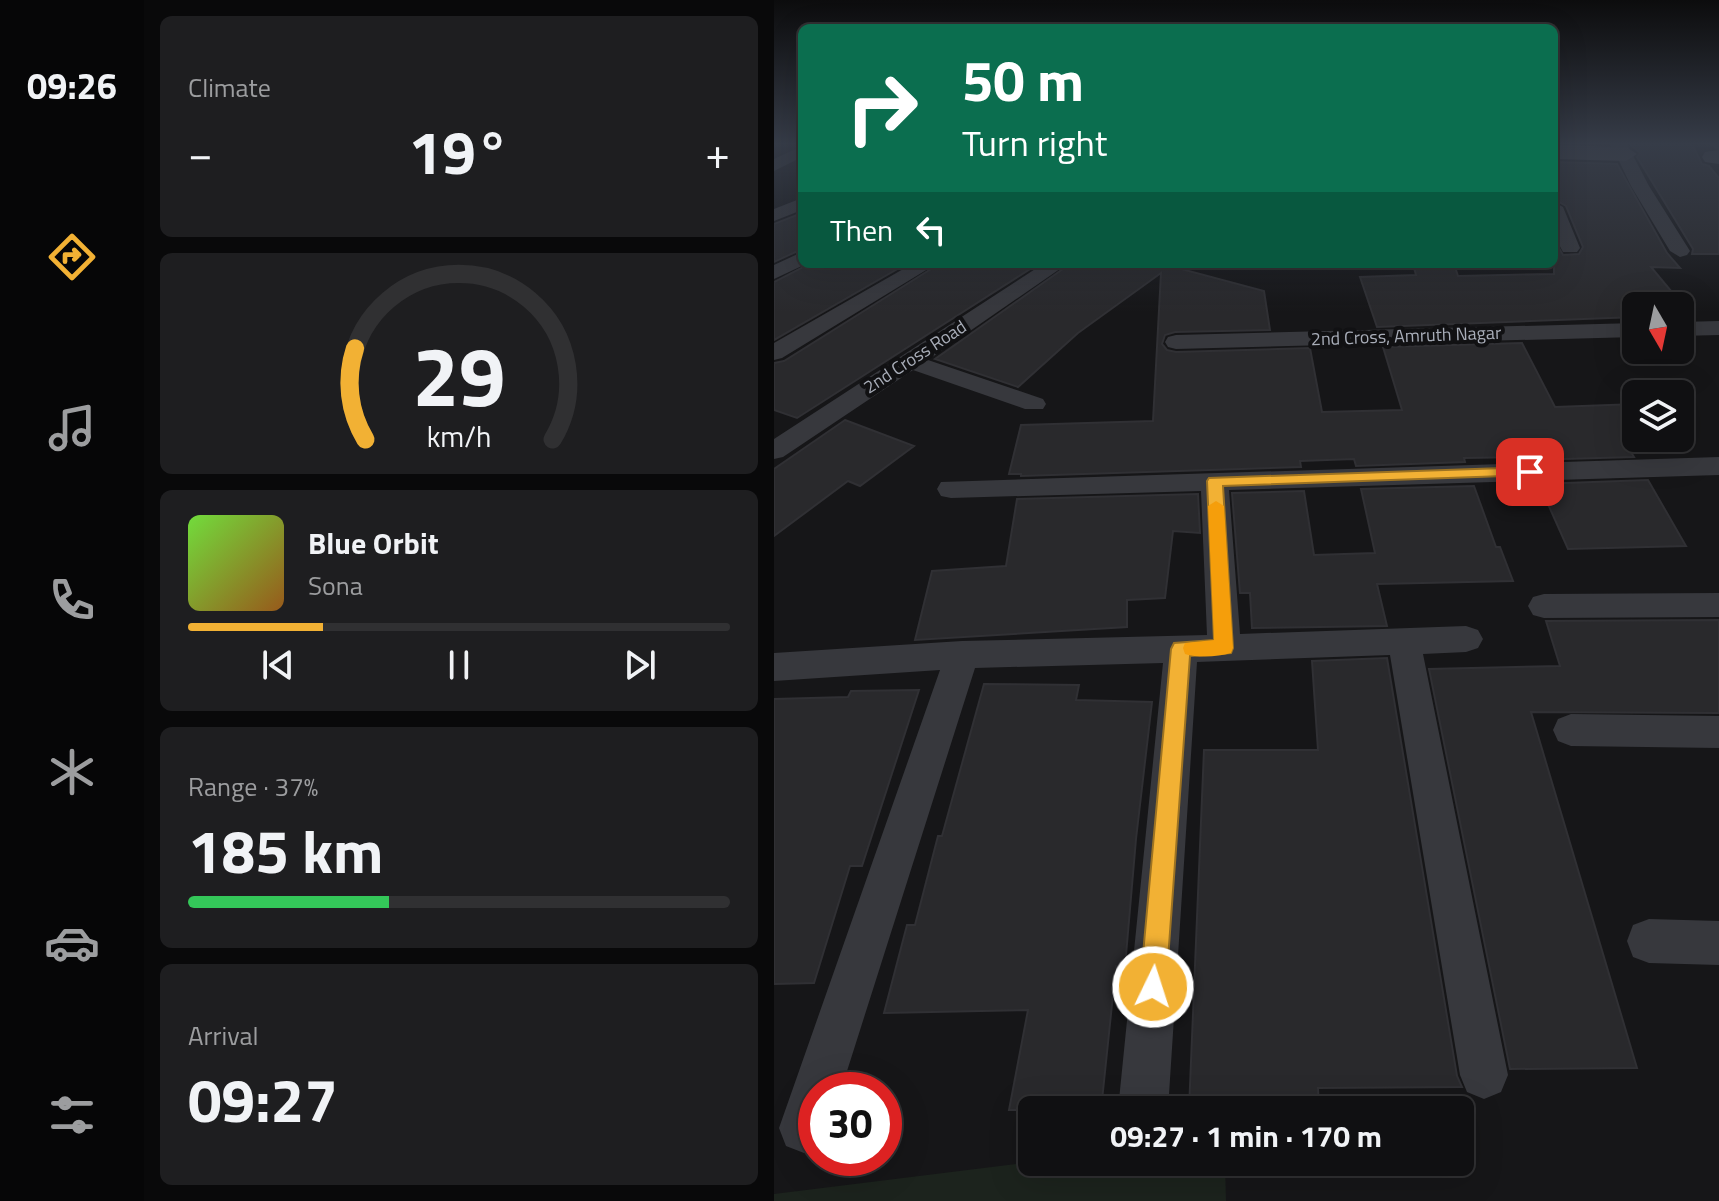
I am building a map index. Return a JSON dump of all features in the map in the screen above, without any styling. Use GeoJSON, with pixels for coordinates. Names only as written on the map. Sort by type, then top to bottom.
{"type":"FeatureCollection","features":[{"type":"Feature","properties":{"kind":"street"},"geometry":{"type":"LineString","coordinates":[[1649,200],[1680,251]]}},
{"type":"Feature","properties":{"kind":"street"},"geometry":{"type":"LineString","coordinates":[[774,216],[798,205]]}},
{"type":"Feature","properties":{"kind":"street"},"geometry":{"type":"LineString","coordinates":[[1558,217],[1570,248]]}},
{"type":"Feature","properties":{"kind":"street"},"geometry":{"type":"LineString","coordinates":[[774,273],[798,260]]}},
{"type":"Feature","properties":{"kind":"street"},"geometry":{"type":"LineString","coordinates":[[774,353],[919,268]]}},
{"type":"Feature","properties":{"kind":"street","name":"2nd Cross Road"},"geometry":{"type":"LineString","coordinates":[[774,451],[1051,268]]}},
{"type":"Feature","properties":{"kind":"street"},"geometry":{"type":"LineString","coordinates":[[1694,329],[1719,328]]}},
{"type":"Feature","properties":{"kind":"street","name":"2nd Cross, Amruth Nagar"},"geometry":{"type":"LineString","coordinates":[[1176,342],[1622,330]]}},
{"type":"Feature","properties":{"kind":"street"},"geometry":{"type":"LineString","coordinates":[[909,361],[1034,404]]}},
{"type":"Feature","properties":{"kind":"street"},"geometry":{"type":"LineString","coordinates":[[951,489],[1719,466]]}},
{"type":"Feature","properties":{"kind":"street"},"geometry":{"type":"LineString","coordinates":[[1215,481],[1224,648]]}},
{"type":"Feature","properties":{"kind":"street"},"geometry":{"type":"LineString","coordinates":[[1544,606],[1719,605]]}},
{"type":"Feature","properties":{"kind":"street"},"geometry":{"type":"LineString","coordinates":[[774,667],[962,655],[1466,639]]}},
{"type":"Feature","properties":{"kind":"street"},"geometry":{"type":"LineString","coordinates":[[1404,641],[1484,1075]]}},
{"type":"Feature","properties":{"kind":"street"},"geometry":{"type":"LineString","coordinates":[[1144,1096],[1181,649]]}},
{"type":"Feature","properties":{"kind":"street"},"geometry":{"type":"LineString","coordinates":[[822,1072],[962,655]]}},
{"type":"Feature","properties":{"kind":"street"},"geometry":{"type":"LineString","coordinates":[[1571,730],[1719,732]]}},
{"type":"Feature","properties":{"kind":"street"},"geometry":{"type":"LineString","coordinates":[[1649,941],[1719,943]]}},
{"type":"Feature","properties":{"kind":"shaded area"},"geometry":{"type":"Polygon","coordinates":[[[1018,1164],[1018,1176],[1225,1176],[1226,1201],[774,1201],[774,1194],[1018,1164]]]}},
{"type":"Feature","properties":{"kind":"building"},"geometry":{"type":"Polygon","coordinates":[[[1558,200],[1637,200],[1667,253],[1680,268],[1651,267],[1672,292],[1622,292],[1622,318],[1377,327],[1360,277],[1416,275],[1414,268],[1455,268],[1458,276],[1554,274],[1554,268],[1558,268],[1558,246],[1563,255],[1579,254],[1583,247],[1566,206],[1558,200]]]}},
{"type":"Feature","properties":{"kind":"building"},"geometry":{"type":"Polygon","coordinates":[[[1663,200],[1719,200],[1719,254],[1692,254],[1693,249],[1663,200]]]}},
{"type":"Feature","properties":{"kind":"building"},"geometry":{"type":"Polygon","coordinates":[[[798,215],[798,251],[774,262],[774,224],[798,215]]]}},
{"type":"Feature","properties":{"kind":"building"},"geometry":{"type":"Polygon","coordinates":[[[801,268],[899,268],[774,340],[774,282],[801,268]]]}},
{"type":"Feature","properties":{"kind":"building"},"geometry":{"type":"Polygon","coordinates":[[[933,268],[1032,268],[797,418],[774,410],[774,363],[784,361],[933,268]]]}},
{"type":"Feature","properties":{"kind":"building"},"geometry":{"type":"Polygon","coordinates":[[[1064,268],[1178,268],[1264,291],[1270,330],[1175,332],[1165,335],[1162,344],[1167,350],[1310,348],[1322,412],[1402,410],[1383,347],[1522,343],[1555,407],[1622,405],[1622,452],[1631,452],[1634,457],[1464,458],[1465,462],[1356,466],[1354,459],[1300,461],[1301,467],[1009,474],[1021,425],[1153,421],[1161,273],[1078,333],[1018,387],[935,359],[1064,268]]]}},
{"type":"Feature","properties":{"kind":"building"},"geometry":{"type":"Polygon","coordinates":[[[845,420],[914,446],[860,486],[848,481],[774,536],[774,469],[845,420]]]}},
{"type":"Feature","properties":{"kind":"building"},"geometry":{"type":"Polygon","coordinates":[[[1648,480],[1686,546],[1568,549],[1539,484],[1648,480]]]}},
{"type":"Feature","properties":{"kind":"building"},"geometry":{"type":"Polygon","coordinates":[[[1474,486],[1496,547],[1500,547],[1513,581],[1377,584],[1387,626],[1252,628],[1250,593],[1240,593],[1232,493],[1304,491],[1314,555],[1375,553],[1361,489],[1474,486]]]}},
{"type":"Feature","properties":{"kind":"building"},"geometry":{"type":"Polygon","coordinates":[[[1198,494],[1200,533],[1173,531],[1165,598],[1127,600],[1127,627],[915,640],[932,571],[1006,566],[1017,499],[1198,494]]]}},
{"type":"Feature","properties":{"kind":"building"},"geometry":{"type":"Polygon","coordinates":[[[1719,620],[1719,713],[1531,712],[1637,1068],[1510,1069],[1429,669],[1560,666],[1546,621],[1719,620]]]}},
{"type":"Feature","properties":{"kind":"building"},"geometry":{"type":"Polygon","coordinates":[[[1387,658],[1457,1076],[1462,1087],[1318,1088],[1318,1096],[1190,1096],[1204,750],[1318,750],[1312,661],[1387,658]]]}},
{"type":"Feature","properties":{"kind":"building"},"geometry":{"type":"Polygon","coordinates":[[[984,684],[1079,685],[1076,700],[1152,702],[1125,967],[1116,966],[1102,1096],[1018,1096],[1018,1110],[1009,1110],[1028,1010],[884,1013],[907,925],[915,925],[938,836],[942,836],[984,684]]]}},
{"type":"Feature","properties":{"kind":"building"},"geometry":{"type":"Polygon","coordinates":[[[919,690],[862,866],[850,866],[814,983],[774,984],[774,699],[848,697],[851,691],[919,690]]]}},
{"type":"Feature","properties":{"kind":"slow traffic"},"geometry":{"type":"LineString","coordinates":[[1192,648],[1224,648],[1216,506]]}},
{"type":"Feature","properties":{"kind":"route"},"geometry":{"type":"LineString","coordinates":[[1153,987],[1181,649],[1224,648],[1215,481],[1530,472]]}}]}
